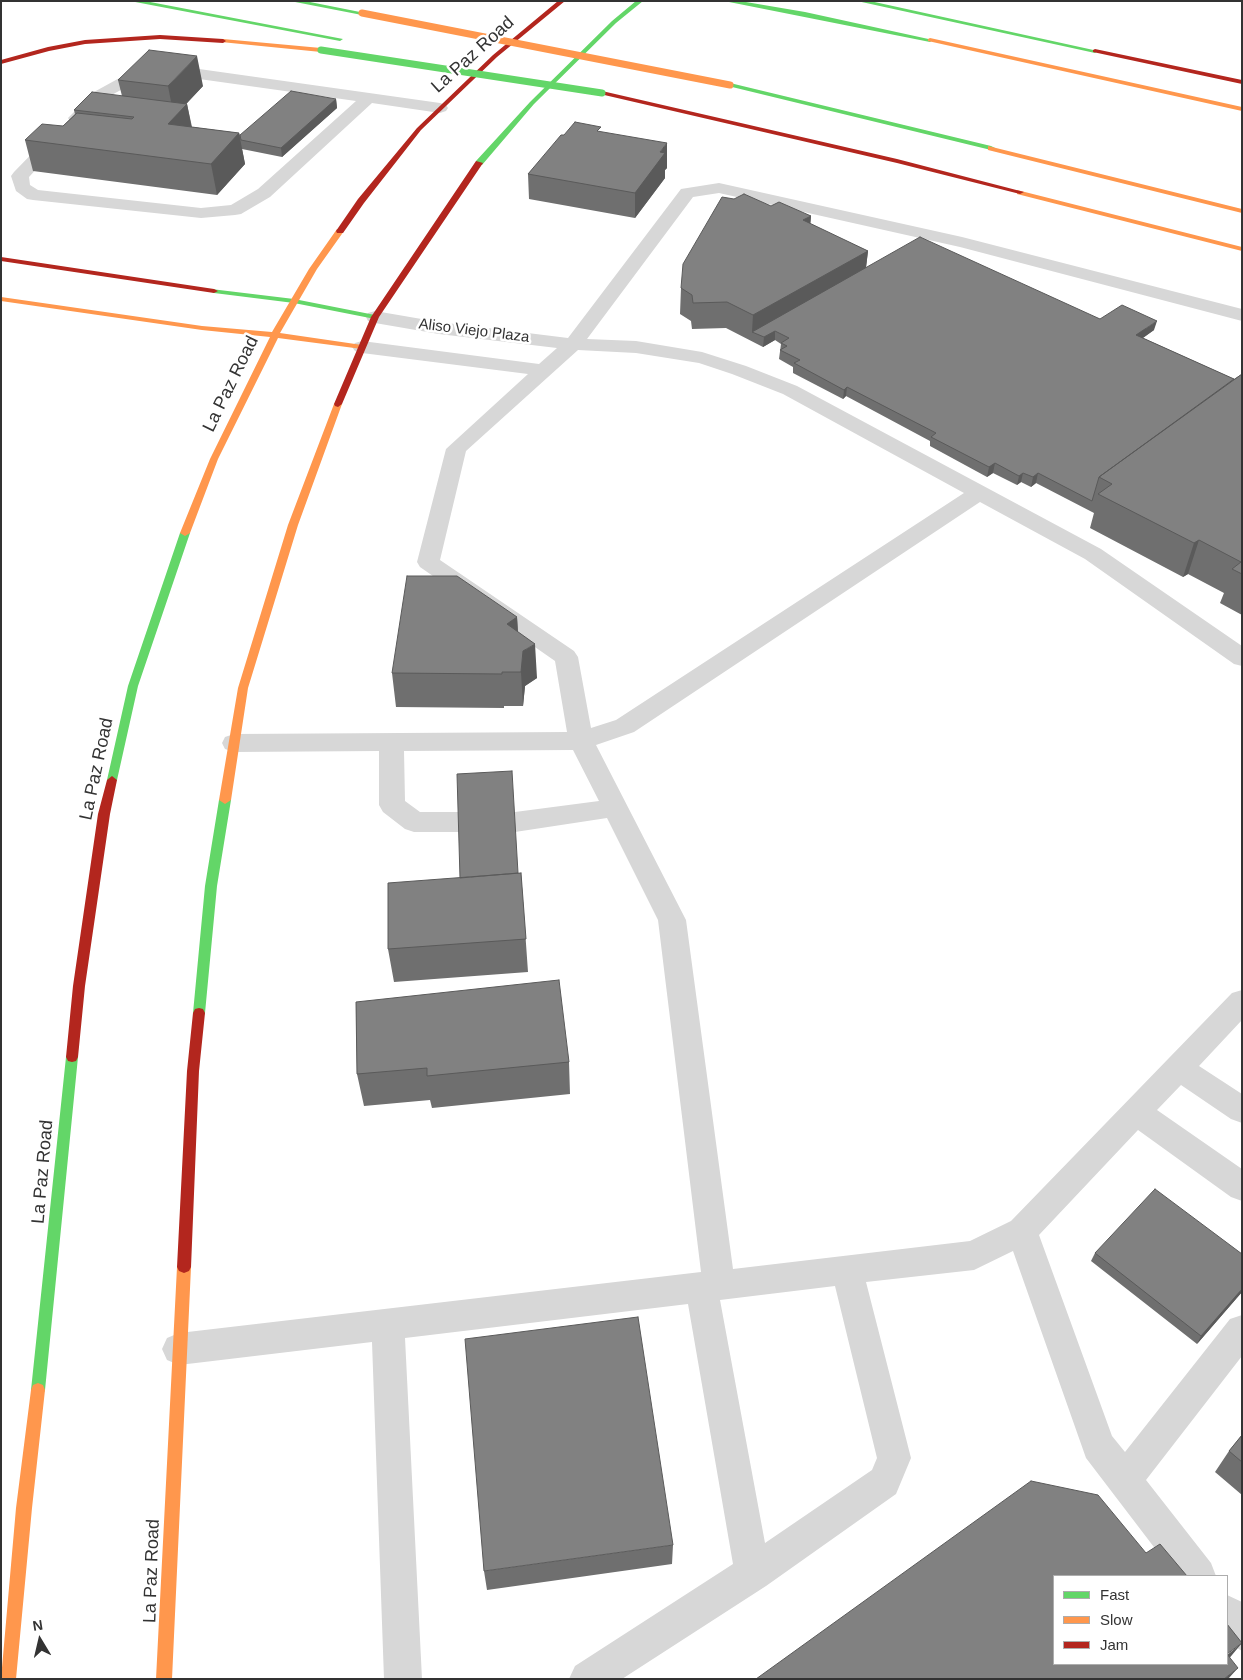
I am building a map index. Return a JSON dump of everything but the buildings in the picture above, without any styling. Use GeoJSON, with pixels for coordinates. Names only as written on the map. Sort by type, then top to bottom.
{"type":"FeatureCollection","features":[{"type":"Feature","properties":{"kind":"main road"},"geometry":{"type":"LineString","coordinates":[[133,1],[345,40]]}},
{"type":"Feature","properties":{"kind":"main road"},"geometry":{"type":"LineString","coordinates":[[293,1],[730,85],[1242,211]]}},
{"type":"Feature","properties":{"kind":"main road","name":"La Paz Road"},"geometry":{"type":"LineString","coordinates":[[8,1679],[24,1508],[47,1320],[78,986],[104,814],[133,686],[174,561],[214,459],[275,335],[313,269],[361,201],[419,129],[495,56],[562,1]]}},
{"type":"Feature","properties":{"kind":"main road","name":"La Paz Road"},"geometry":{"type":"LineString","coordinates":[[164,1679],[194,1062],[211,886],[243,688],[292,525],[342,391],[376,317],[470,174],[532,103],[614,22],[640,1]]}},
{"type":"Feature","properties":{"kind":"main road"},"geometry":{"type":"LineString","coordinates":[[726,1],[805,14],[996,53],[1242,109]]}},
{"type":"Feature","properties":{"kind":"main road"},"geometry":{"type":"LineString","coordinates":[[860,1],[1242,82]]}},
{"type":"Feature","properties":{"kind":"main road"},"geometry":{"type":"LineString","coordinates":[[1,62],[48,49],[85,42],[160,37],[188,38],[321,50],[602,93]]}},
{"type":"Feature","properties":{"kind":"main road"},"geometry":{"type":"LineString","coordinates":[[388,49],[602,93],[897,160],[1242,249]]}},
{"type":"Feature","properties":{"kind":"main road"},"geometry":{"type":"LineString","coordinates":[[1,259],[153,283],[294,301],[376,317]]}},
{"type":"Feature","properties":{"kind":"main road"},"geometry":{"type":"LineString","coordinates":[[1,299],[202,328],[275,335],[362,347]]}},
{"type":"Feature","properties":{"kind":"lane"},"geometry":{"type":"LineString","coordinates":[[367,99],[264,193],[235,210],[201,213],[33,195],[22,187],[20,176],[100,95],[140,73],[185,72],[440,108]]}},
{"type":"Feature","properties":{"kind":"lane"},"geometry":{"type":"LineString","coordinates":[[753,1573],[710,1286],[672,920],[581,741],[566,657],[428,562],[456,449],[573,344],[687,193],[719,188],[962,242],[1242,315]]}},
{"type":"Feature","properties":{"kind":"lane","name":"Aliso Viejo Plaza"},"geometry":{"type":"LineString","coordinates":[[376,317],[439,328],[573,344],[636,347],[702,358],[790,390],[1093,554],[1242,658]]}},
{"type":"Feature","properties":{"kind":"lane","name":"Aliso Viejo Plaza"},"geometry":{"type":"LineString","coordinates":[[362,347],[543,370]]}},
{"type":"Feature","properties":{"kind":"lane"},"geometry":{"type":"LineString","coordinates":[[234,743],[581,741],[625,726],[980,492]]}},
{"type":"Feature","properties":{"kind":"lane"},"geometry":{"type":"LineString","coordinates":[[391,742],[392,805],[414,822],[460,822]]}},
{"type":"Feature","properties":{"kind":"lane"},"geometry":{"type":"LineString","coordinates":[[515,822],[615,808]]}},
{"type":"Feature","properties":{"kind":"lane"},"geometry":{"type":"LineString","coordinates":[[179,1349],[974,1255],[1022,1231],[1177,1067],[1242,1002]]}},
{"type":"Feature","properties":{"kind":"lane"},"geometry":{"type":"LineString","coordinates":[[1177,1067],[1242,1110]]}},
{"type":"Feature","properties":{"kind":"lane"},"geometry":{"type":"LineString","coordinates":[[1136,1112],[1242,1187]]}},
{"type":"Feature","properties":{"kind":"lane"},"geometry":{"type":"LineString","coordinates":[[1022,1231],[1098,1446],[1197,1575]]}},
{"type":"Feature","properties":{"kind":"lane"},"geometry":{"type":"LineString","coordinates":[[588,1679],[753,1573],[884,1482],[894,1458],[847,1270]]}},
{"type":"Feature","properties":{"kind":"lane"},"geometry":{"type":"LineString","coordinates":[[388,1325],[403,1679]]}},
{"type":"Feature","properties":{"kind":"lane"},"geometry":{"type":"LineString","coordinates":[[1124,1481],[1242,1330]]}},
{"type":"Feature","properties":{"kind":"lane"},"geometry":{"type":"LineString","coordinates":[[1228,1614],[1242,1632]]}},
{"type":"Feature","properties":{"kind":"traffic: fast"},"geometry":{"type":"LineString","coordinates":[[133,1],[340,39]]}},
{"type":"Feature","properties":{"kind":"traffic: fast"},"geometry":{"type":"LineString","coordinates":[[293,1],[362,13]]}},
{"type":"Feature","properties":{"kind":"traffic: fast"},"geometry":{"type":"LineString","coordinates":[[479,163],[532,103],[614,22],[640,1]]}},
{"type":"Feature","properties":{"kind":"traffic: fast"},"geometry":{"type":"LineString","coordinates":[[727,1],[805,14],[930,40]]}},
{"type":"Feature","properties":{"kind":"traffic: fast"},"geometry":{"type":"LineString","coordinates":[[860,1],[1095,51]]}},
{"type":"Feature","properties":{"kind":"traffic: fast"},"geometry":{"type":"LineString","coordinates":[[321,50],[602,93]]}},
{"type":"Feature","properties":{"kind":"traffic: fast"},"geometry":{"type":"LineString","coordinates":[[730,85],[991,148]]}},
{"type":"Feature","properties":{"kind":"traffic: fast"},"geometry":{"type":"LineString","coordinates":[[214,291],[294,301],[375,317]]}},
{"type":"Feature","properties":{"kind":"traffic: fast"},"geometry":{"type":"LineString","coordinates":[[112,780],[133,686],[185,533]]}},
{"type":"Feature","properties":{"kind":"traffic: fast"},"geometry":{"type":"LineString","coordinates":[[199,1013],[211,886],[225,800]]}},
{"type":"Feature","properties":{"kind":"traffic: fast"},"geometry":{"type":"LineString","coordinates":[[38,1390],[72,1057]]}},
{"type":"Feature","properties":{"kind":"traffic: slow"},"geometry":{"type":"LineString","coordinates":[[362,13],[730,85]]}},
{"type":"Feature","properties":{"kind":"traffic: slow"},"geometry":{"type":"LineString","coordinates":[[930,40],[1242,109]]}},
{"type":"Feature","properties":{"kind":"traffic: slow"},"geometry":{"type":"LineString","coordinates":[[223,41],[321,50]]}},
{"type":"Feature","properties":{"kind":"traffic: slow"},"geometry":{"type":"LineString","coordinates":[[991,148],[1242,211]]}},
{"type":"Feature","properties":{"kind":"traffic: slow"},"geometry":{"type":"LineString","coordinates":[[1020,192],[1242,249]]}},
{"type":"Feature","properties":{"kind":"traffic: slow"},"geometry":{"type":"LineString","coordinates":[[185,533],[214,459],[275,335],[313,269],[340,231]]}},
{"type":"Feature","properties":{"kind":"traffic: slow"},"geometry":{"type":"LineString","coordinates":[[1,299],[202,328],[275,335],[362,347]]}},
{"type":"Feature","properties":{"kind":"traffic: slow"},"geometry":{"type":"LineString","coordinates":[[225,800],[243,688],[293,525],[338,404]]}},
{"type":"Feature","properties":{"kind":"traffic: slow"},"geometry":{"type":"LineString","coordinates":[[164,1679],[184,1267]]}},
{"type":"Feature","properties":{"kind":"traffic: slow"},"geometry":{"type":"LineString","coordinates":[[8,1679],[24,1508],[38,1390]]}},
{"type":"Feature","properties":{"kind":"traffic: jam"},"geometry":{"type":"LineString","coordinates":[[340,231],[361,201],[419,129],[495,56],[562,1]]}},
{"type":"Feature","properties":{"kind":"traffic: jam"},"geometry":{"type":"LineString","coordinates":[[1,62],[48,49],[85,42],[160,37],[223,41]]}},
{"type":"Feature","properties":{"kind":"traffic: jam"},"geometry":{"type":"LineString","coordinates":[[1095,51],[1242,82]]}},
{"type":"Feature","properties":{"kind":"traffic: jam"},"geometry":{"type":"LineString","coordinates":[[602,93],[897,161],[1020,192]]}},
{"type":"Feature","properties":{"kind":"traffic: jam"},"geometry":{"type":"LineString","coordinates":[[338,404],[375,317],[479,163]]}},
{"type":"Feature","properties":{"kind":"traffic: jam"},"geometry":{"type":"LineString","coordinates":[[1,259],[214,291]]}},
{"type":"Feature","properties":{"kind":"traffic: jam"},"geometry":{"type":"LineString","coordinates":[[72,1057],[79,986],[104,814],[112,780]]}},
{"type":"Feature","properties":{"kind":"traffic: jam"},"geometry":{"type":"LineString","coordinates":[[184,1267],[193,1071],[199,1013]]}}]}
